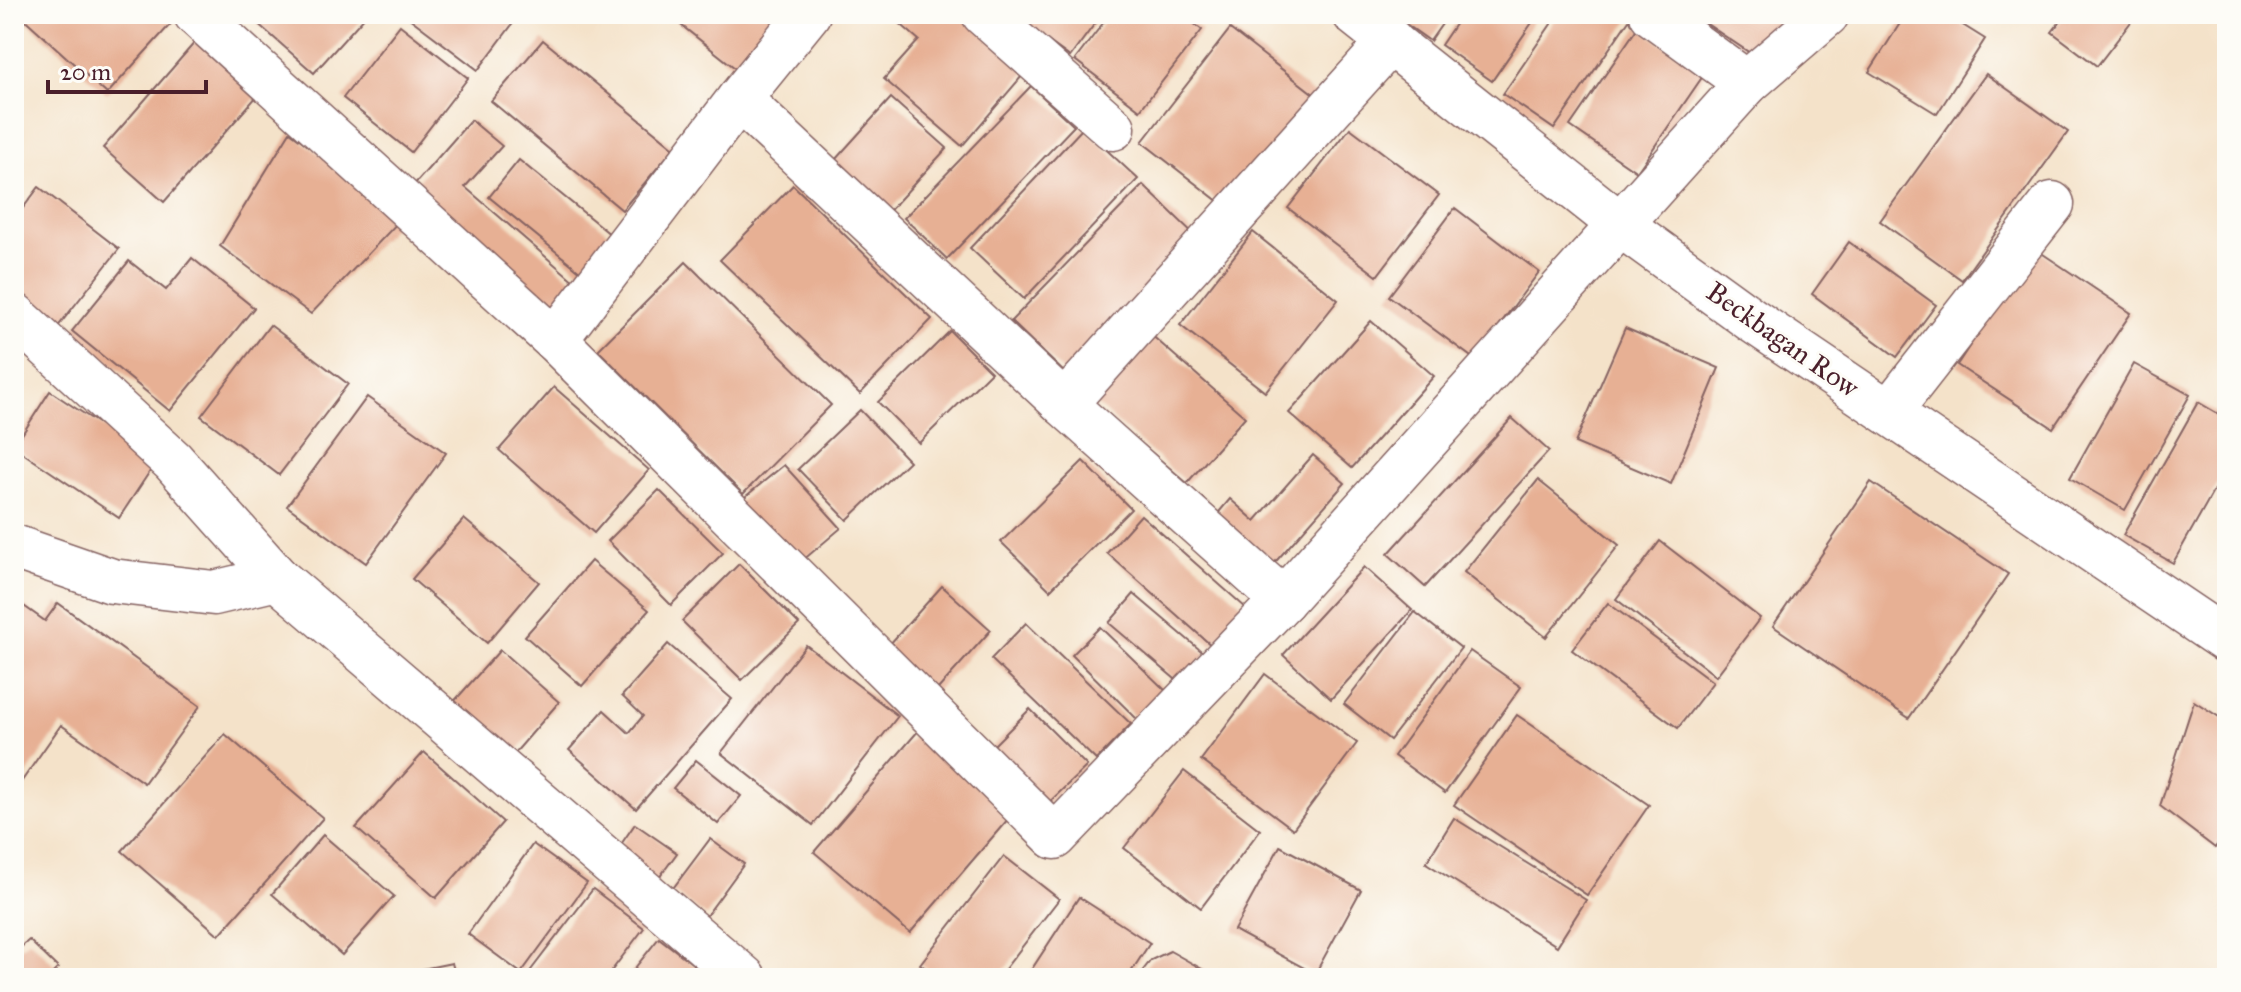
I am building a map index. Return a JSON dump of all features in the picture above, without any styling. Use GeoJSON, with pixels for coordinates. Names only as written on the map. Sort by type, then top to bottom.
{"type":"FeatureCollection","features":[{"type":"Feature","properties":{"kind":"street"},"geometry":{"type":"LineString","coordinates":[[196,14],[555,340],[1055,837],[1283,600],[1747,83],[1827,14]]}},
{"type":"Feature","properties":{"kind":"street"},"geometry":{"type":"LineString","coordinates":[[555,340],[808,14]]}},
{"type":"Feature","properties":{"kind":"street"},"geometry":{"type":"LineString","coordinates":[[984,14],[1113,128]]}},
{"type":"Feature","properties":{"kind":"street","name":"Beckbagan Row"},"geometry":{"type":"LineString","coordinates":[[1355,14],[1621,225],[1889,412],[2227,641]]}},
{"type":"Feature","properties":{"kind":"street"},"geometry":{"type":"LineString","coordinates":[[1652,14],[1747,83]]}},
{"type":"Feature","properties":{"kind":"street"},"geometry":{"type":"LineString","coordinates":[[1064,404],[1391,41]]}},
{"type":"Feature","properties":{"kind":"street"},"geometry":{"type":"LineString","coordinates":[[739,99],[1064,404],[1283,600]]}},
{"type":"Feature","properties":{"kind":"street"},"geometry":{"type":"LineString","coordinates":[[1889,412],[2052,204]]}},
{"type":"Feature","properties":{"kind":"street"},"geometry":{"type":"LineString","coordinates":[[14,315],[173,461],[277,578],[744,978]]}},
{"type":"Feature","properties":{"kind":"street"},"geometry":{"type":"LineString","coordinates":[[14,547],[127,583],[214,593],[277,578]]}},
{"type":"Feature","properties":{"kind":"building"},"geometry":{"type":"Polygon","coordinates":[[[19,14],[176,14],[178,16],[107,94],[19,14]]]}},
{"type":"Feature","properties":{"kind":"building"},"geometry":{"type":"Polygon","coordinates":[[[247,14],[367,14],[314,73],[247,14]]]}},
{"type":"Feature","properties":{"kind":"building"},"geometry":{"type":"Polygon","coordinates":[[[404,14],[520,14],[478,70],[404,14]]]}},
{"type":"Feature","properties":{"kind":"building"},"geometry":{"type":"Polygon","coordinates":[[[682,14],[786,14],[744,75],[676,21],[682,14]]]}},
{"type":"Feature","properties":{"kind":"building"},"geometry":{"type":"Polygon","coordinates":[[[889,14],[963,14],[1028,69],[962,146],[884,79],[919,40],[889,14]]]}},
{"type":"Feature","properties":{"kind":"building"},"geometry":{"type":"Polygon","coordinates":[[[1011,14],[1102,14],[1070,57],[1011,14]]]}},
{"type":"Feature","properties":{"kind":"building"},"geometry":{"type":"Polygon","coordinates":[[[1110,14],[1182,14],[1202,30],[1140,110],[1075,60],[1110,14]]]}},
{"type":"Feature","properties":{"kind":"building"},"geometry":{"type":"Polygon","coordinates":[[[1392,14],[1449,14],[1430,41],[1392,14]]]}},
{"type":"Feature","properties":{"kind":"building"},"geometry":{"type":"Polygon","coordinates":[[[1462,14],[1538,14],[1492,81],[1441,45],[1462,14]]]}},
{"type":"Feature","properties":{"kind":"building"},"geometry":{"type":"Polygon","coordinates":[[[1558,14],[1633,14],[1554,129],[1503,94],[1558,14]]]}},
{"type":"Feature","properties":{"kind":"building"},"geometry":{"type":"Polygon","coordinates":[[[1692,14],[1799,14],[1765,63],[1692,14]]]}},
{"type":"Feature","properties":{"kind":"building"},"geometry":{"type":"Polygon","coordinates":[[[1906,14],[1945,14],[1985,39],[1937,114],[1869,72],[1906,14]]]}},
{"type":"Feature","properties":{"kind":"building"},"geometry":{"type":"Polygon","coordinates":[[[2066,14],[2137,14],[2097,66],[2052,32],[2066,14]]]}},
{"type":"Feature","properties":{"kind":"building"},"geometry":{"type":"Polygon","coordinates":[[[400,25],[468,78],[411,152],[343,98],[400,25]]]}},
{"type":"Feature","properties":{"kind":"building"},"geometry":{"type":"Polygon","coordinates":[[[1638,27],[1705,73],[1637,172],[1570,126],[1638,27]]]}},
{"type":"Feature","properties":{"kind":"building"},"geometry":{"type":"Polygon","coordinates":[[[1230,29],[1320,99],[1232,212],[1142,142],[1230,29]]]}},
{"type":"Feature","properties":{"kind":"building"},"geometry":{"type":"Polygon","coordinates":[[[203,33],[265,87],[164,202],[103,148],[203,33]]]}},
{"type":"Feature","properties":{"kind":"building"},"geometry":{"type":"Polygon","coordinates":[[[543,40],[674,148],[622,210],[491,101],[543,40]]]}},
{"type":"Feature","properties":{"kind":"building"},"geometry":{"type":"Polygon","coordinates":[[[1986,74],[2068,132],[1962,280],[1880,221],[1986,74]]]}},
{"type":"Feature","properties":{"kind":"building"},"geometry":{"type":"Polygon","coordinates":[[[1031,86],[1074,126],[947,259],[904,218],[1031,86]]]}},
{"type":"Feature","properties":{"kind":"building"},"geometry":{"type":"Polygon","coordinates":[[[891,98],[947,148],[880,221],[825,171],[891,98]]]}},
{"type":"Feature","properties":{"kind":"building"},"geometry":{"type":"Polygon","coordinates":[[[471,120],[502,146],[465,187],[575,282],[545,316],[406,194],[471,120]]]}},
{"type":"Feature","properties":{"kind":"building"},"geometry":{"type":"Polygon","coordinates":[[[1083,128],[1138,179],[1024,299],[970,248],[1083,128]]]}},
{"type":"Feature","properties":{"kind":"building"},"geometry":{"type":"Polygon","coordinates":[[[1350,128],[1439,195],[1377,276],[1288,208],[1350,128]]]}},
{"type":"Feature","properties":{"kind":"building"},"geometry":{"type":"Polygon","coordinates":[[[290,132],[403,217],[311,314],[220,246],[290,132]]]}},
{"type":"Feature","properties":{"kind":"building"},"geometry":{"type":"Polygon","coordinates":[[[519,160],[611,235],[581,272],[489,197],[519,160]]]}},
{"type":"Feature","properties":{"kind":"building"},"geometry":{"type":"Polygon","coordinates":[[[793,185],[932,319],[860,394],[720,260],[793,185]]]}},
{"type":"Feature","properties":{"kind":"building"},"geometry":{"type":"Polygon","coordinates":[[[1143,185],[1201,241],[1069,377],[1011,321],[1143,185]]]}},
{"type":"Feature","properties":{"kind":"building"},"geometry":{"type":"Polygon","coordinates":[[[39,187],[119,249],[56,329],[14,296],[14,220],[39,187]]]}},
{"type":"Feature","properties":{"kind":"building"},"geometry":{"type":"Polygon","coordinates":[[[1455,208],[1539,272],[1474,359],[1389,296],[1455,208]]]}},
{"type":"Feature","properties":{"kind":"building"},"geometry":{"type":"Polygon","coordinates":[[[1253,232],[1338,300],[1265,392],[1180,325],[1253,232]]]}},
{"type":"Feature","properties":{"kind":"building"},"geometry":{"type":"Polygon","coordinates":[[[1849,242],[1936,305],[1897,357],[1812,294],[1849,242]]]}},
{"type":"Feature","properties":{"kind":"building"},"geometry":{"type":"Polygon","coordinates":[[[2034,248],[2131,313],[2053,428],[1957,365],[2034,248]]]}},
{"type":"Feature","properties":{"kind":"building"},"geometry":{"type":"Polygon","coordinates":[[[192,258],[254,308],[170,411],[72,331],[129,261],[166,290],[192,258]]]}},
{"type":"Feature","properties":{"kind":"building"},"geometry":{"type":"Polygon","coordinates":[[[686,262],[831,405],[743,494],[598,350],[686,262]]]}},
{"type":"Feature","properties":{"kind":"building"},"geometry":{"type":"Polygon","coordinates":[[[1371,321],[1434,376],[1352,468],[1289,413],[1371,321]]]}},
{"type":"Feature","properties":{"kind":"building"},"geometry":{"type":"Polygon","coordinates":[[[270,325],[348,384],[279,475],[201,416],[270,325]]]}},
{"type":"Feature","properties":{"kind":"building"},"geometry":{"type":"Polygon","coordinates":[[[1625,328],[1719,368],[1671,484],[1575,443],[1625,328]]]}},
{"type":"Feature","properties":{"kind":"building"},"geometry":{"type":"Polygon","coordinates":[[[950,331],[991,372],[919,443],[878,402],[950,331]]]}},
{"type":"Feature","properties":{"kind":"building"},"geometry":{"type":"Polygon","coordinates":[[[1149,333],[1245,417],[1187,483],[1091,400],[1149,333]]]}},
{"type":"Feature","properties":{"kind":"building"},"geometry":{"type":"Polygon","coordinates":[[[2134,364],[2190,395],[2125,510],[2070,478],[2134,364]]]}},
{"type":"Feature","properties":{"kind":"building"},"geometry":{"type":"Polygon","coordinates":[[[554,387],[649,470],[594,533],[499,450],[554,387]]]}},
{"type":"Feature","properties":{"kind":"building"},"geometry":{"type":"Polygon","coordinates":[[[50,391],[156,462],[119,518],[14,447],[50,391]]]}},
{"type":"Feature","properties":{"kind":"building"},"geometry":{"type":"Polygon","coordinates":[[[367,397],[446,453],[366,563],[287,506],[367,397]]]}},
{"type":"Feature","properties":{"kind":"building"},"geometry":{"type":"Polygon","coordinates":[[[2198,402],[2227,419],[2227,467],[2173,563],[2123,535],[2198,402]]]}},
{"type":"Feature","properties":{"kind":"building"},"geometry":{"type":"Polygon","coordinates":[[[860,410],[909,461],[847,520],[798,469],[860,410]]]}},
{"type":"Feature","properties":{"kind":"building"},"geometry":{"type":"Polygon","coordinates":[[[1512,418],[1549,451],[1425,587],[1388,554],[1512,418]]]}},
{"type":"Feature","properties":{"kind":"building"},"geometry":{"type":"Polygon","coordinates":[[[1313,455],[1345,483],[1270,568],[1214,518],[1230,499],[1255,521],[1313,455]]]}},
{"type":"Feature","properties":{"kind":"building"},"geometry":{"type":"Polygon","coordinates":[[[1083,461],[1131,509],[1050,590],[1001,542],[1083,461]]]}},
{"type":"Feature","properties":{"kind":"building"},"geometry":{"type":"Polygon","coordinates":[[[784,465],[841,528],[795,567],[735,505],[784,465]]]}},
{"type":"Feature","properties":{"kind":"building"},"geometry":{"type":"Polygon","coordinates":[[[1538,480],[1619,545],[1546,637],[1464,572],[1538,480]]]}},
{"type":"Feature","properties":{"kind":"building"},"geometry":{"type":"Polygon","coordinates":[[[1871,482],[2008,574],[1909,718],[1773,626],[1871,482]]]}},
{"type":"Feature","properties":{"kind":"building"},"geometry":{"type":"Polygon","coordinates":[[[659,490],[723,553],[671,605],[608,541],[659,490]]]}},
{"type":"Feature","properties":{"kind":"building"},"geometry":{"type":"Polygon","coordinates":[[[1141,515],[1246,608],[1212,646],[1107,553],[1141,515]]]}},
{"type":"Feature","properties":{"kind":"building"},"geometry":{"type":"Polygon","coordinates":[[[464,519],[539,582],[487,643],[412,579],[464,519]]]}},
{"type":"Feature","properties":{"kind":"building"},"geometry":{"type":"Polygon","coordinates":[[[1660,541],[1760,618],[1716,676],[1616,599],[1660,541]]]}},
{"type":"Feature","properties":{"kind":"building"},"geometry":{"type":"Polygon","coordinates":[[[591,561],[649,610],[582,686],[525,636],[591,561]]]}},
{"type":"Feature","properties":{"kind":"building"},"geometry":{"type":"Polygon","coordinates":[[[739,564],[799,624],[742,680],[682,621],[739,564]]]}},
{"type":"Feature","properties":{"kind":"building"},"geometry":{"type":"Polygon","coordinates":[[[1364,567],[1412,610],[1331,699],[1283,655],[1364,567]]]}},
{"type":"Feature","properties":{"kind":"building"},"geometry":{"type":"Polygon","coordinates":[[[942,586],[991,630],[929,699],[880,655],[942,586]]]}},
{"type":"Feature","properties":{"kind":"building"},"geometry":{"type":"Polygon","coordinates":[[[1134,594],[1206,655],[1181,684],[1109,623],[1134,594]]]}},
{"type":"Feature","properties":{"kind":"building"},"geometry":{"type":"Polygon","coordinates":[[[14,599],[45,621],[58,603],[200,706],[144,783],[61,725],[19,785],[14,781],[14,599]]]}},
{"type":"Feature","properties":{"kind":"building"},"geometry":{"type":"Polygon","coordinates":[[[1608,603],[1713,682],[1678,728],[1572,650],[1608,603]]]}},
{"type":"Feature","properties":{"kind":"building"},"geometry":{"type":"Polygon","coordinates":[[[1415,612],[1461,648],[1390,740],[1344,704],[1415,612]]]}},
{"type":"Feature","properties":{"kind":"building"},"geometry":{"type":"Polygon","coordinates":[[[1026,623],[1131,724],[1096,760],[991,659],[1026,623]]]}},
{"type":"Feature","properties":{"kind":"building"},"geometry":{"type":"Polygon","coordinates":[[[1100,627],[1167,692],[1139,721],[1072,655],[1100,627]]]}},
{"type":"Feature","properties":{"kind":"building"},"geometry":{"type":"Polygon","coordinates":[[[668,644],[732,699],[636,809],[569,750],[604,710],[629,733],[643,716],[622,696],[668,644]]]}},
{"type":"Feature","properties":{"kind":"building"},"geometry":{"type":"Polygon","coordinates":[[[806,645],[898,716],[813,825],[721,753],[806,645]]]}},
{"type":"Feature","properties":{"kind":"building"},"geometry":{"type":"Polygon","coordinates":[[[500,650],[559,702],[502,768],[442,715],[500,650]]]}},
{"type":"Feature","properties":{"kind":"building"},"geometry":{"type":"Polygon","coordinates":[[[1470,651],[1521,687],[1445,793],[1394,756],[1470,651]]]}},
{"type":"Feature","properties":{"kind":"building"},"geometry":{"type":"Polygon","coordinates":[[[1265,674],[1357,743],[1293,829],[1201,760],[1265,674]]]}},
{"type":"Feature","properties":{"kind":"building"},"geometry":{"type":"Polygon","coordinates":[[[2194,701],[2227,722],[2227,829],[2215,848],[2160,806],[2194,701]]]}},
{"type":"Feature","properties":{"kind":"building"},"geometry":{"type":"Polygon","coordinates":[[[1030,709],[1087,766],[1041,810],[985,754],[1030,709]]]}},
{"type":"Feature","properties":{"kind":"building"},"geometry":{"type":"Polygon","coordinates":[[[1517,715],[1649,805],[1587,895],[1454,805],[1517,715]]]}},
{"type":"Feature","properties":{"kind":"building"},"geometry":{"type":"Polygon","coordinates":[[[919,730],[1015,811],[910,933],[814,852],[919,730]]]}},
{"type":"Feature","properties":{"kind":"building"},"geometry":{"type":"Polygon","coordinates":[[[225,734],[323,818],[219,935],[122,851],[225,734]]]}},
{"type":"Feature","properties":{"kind":"building"},"geometry":{"type":"Polygon","coordinates":[[[424,752],[503,822],[436,898],[356,828],[424,752]]]}},
{"type":"Feature","properties":{"kind":"building"},"geometry":{"type":"Polygon","coordinates":[[[696,760],[741,796],[718,824],[673,788],[696,760]]]}},
{"type":"Feature","properties":{"kind":"building"},"geometry":{"type":"Polygon","coordinates":[[[1184,771],[1260,830],[1201,908],[1124,848],[1184,771]]]}},
{"type":"Feature","properties":{"kind":"building"},"geometry":{"type":"Polygon","coordinates":[[[1454,818],[1586,900],[1557,946],[1426,863],[1454,818]]]}},
{"type":"Feature","properties":{"kind":"building"},"geometry":{"type":"Polygon","coordinates":[[[635,824],[677,853],[656,882],[615,853],[635,824]]]}},
{"type":"Feature","properties":{"kind":"building"},"geometry":{"type":"Polygon","coordinates":[[[323,835],[394,896],[342,955],[272,894],[323,835]]]}},
{"type":"Feature","properties":{"kind":"building"},"geometry":{"type":"Polygon","coordinates":[[[710,839],[744,864],[706,916],[671,891],[710,839]]]}},
{"type":"Feature","properties":{"kind":"building"},"geometry":{"type":"Polygon","coordinates":[[[533,844],[587,883],[521,973],[468,934],[533,844]]]}},
{"type":"Feature","properties":{"kind":"building"},"geometry":{"type":"Polygon","coordinates":[[[1280,846],[1361,890],[1315,974],[1234,930],[1280,846]]]}},
{"type":"Feature","properties":{"kind":"building"},"geometry":{"type":"Polygon","coordinates":[[[1004,856],[1059,899],[998,978],[939,978],[920,964],[1004,856]]]}},
{"type":"Feature","properties":{"kind":"building"},"geometry":{"type":"Polygon","coordinates":[[[593,889],[644,928],[606,978],[525,978],[593,889]]]}},
{"type":"Feature","properties":{"kind":"building"},"geometry":{"type":"Polygon","coordinates":[[[1079,897],[1150,943],[1127,978],[1026,978],[1079,897]]]}},
{"type":"Feature","properties":{"kind":"building"},"geometry":{"type":"Polygon","coordinates":[[[659,938],[711,978],[627,978],[659,938]]]}},
{"type":"Feature","properties":{"kind":"building"},"geometry":{"type":"Polygon","coordinates":[[[29,940],[58,968],[48,978],[14,978],[14,945],[19,949],[29,940]]]}},
{"type":"Feature","properties":{"kind":"building"},"geometry":{"type":"Polygon","coordinates":[[[1170,951],[1218,978],[1137,978],[1151,960],[1170,951]]]}},
{"type":"Feature","properties":{"kind":"building"},"geometry":{"type":"Polygon","coordinates":[[[452,963],[456,978],[383,978],[383,977],[452,963]]]}}]}
